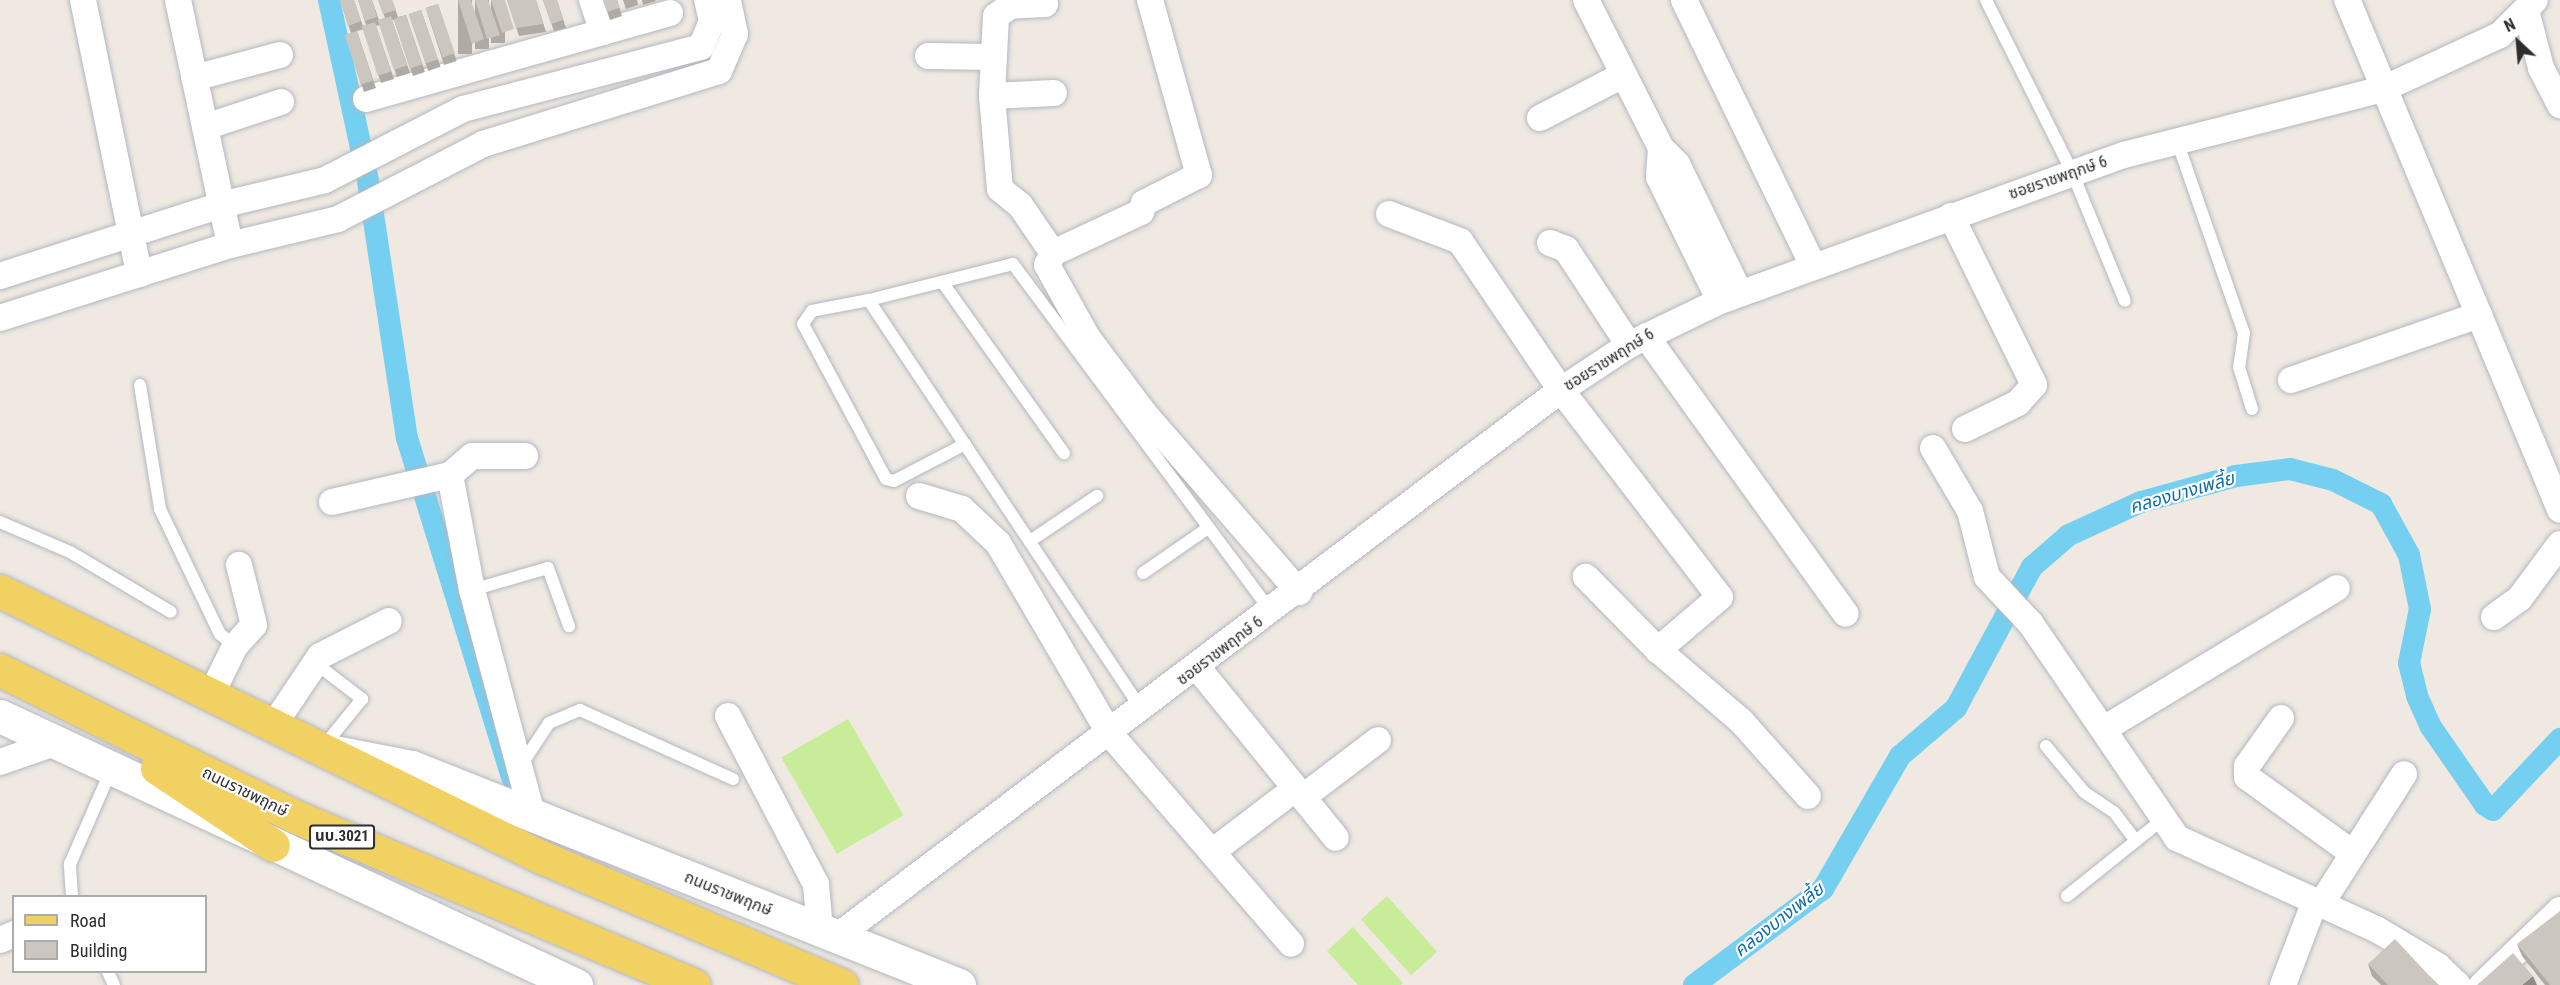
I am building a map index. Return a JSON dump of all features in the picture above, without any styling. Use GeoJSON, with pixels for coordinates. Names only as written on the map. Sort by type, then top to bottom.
{"type":"FeatureCollection","features":[{"type":"Feature","properties":{"kind":"main road","name":"ถนนราชพฤกษ์"},"geometry":{"type":"LineString","coordinates":[[0,591],[549,860],[842,985]]}},
{"type":"Feature","properties":{"kind":"main road","name":"ถนนราชพฤกษ์"},"geometry":{"type":"LineString","coordinates":[[0,670],[294,816],[694,985]]}},
{"type":"Feature","properties":{"kind":"main road"},"geometry":{"type":"LineString","coordinates":[[47,694],[273,845]]}},
{"type":"Feature","properties":{"kind":"main road","name":"นบ.3021"},"geometry":{"type":"LineString","coordinates":[[0,716],[111,770],[576,985]]}},
{"type":"Feature","properties":{"kind":"main road","name":"ถนนราชพฤกษ์"},"geometry":{"type":"LineString","coordinates":[[324,750],[412,767],[959,985]]}},
{"type":"Feature","properties":{"kind":"street"},"geometry":{"type":"LineString","coordinates":[[83,0],[139,274]]}},
{"type":"Feature","properties":{"kind":"street"},"geometry":{"type":"LineString","coordinates":[[177,0],[230,245]]}},
{"type":"Feature","properties":{"kind":"street"},"geometry":{"type":"LineString","coordinates":[[592,0],[603,32]]}},
{"type":"Feature","properties":{"kind":"street"},"geometry":{"type":"LineString","coordinates":[[0,276],[221,205],[325,180],[463,109],[701,47],[712,21],[707,0]]}},
{"type":"Feature","properties":{"kind":"street"},"geometry":{"type":"LineString","coordinates":[[0,318],[230,245],[338,219],[483,144],[719,71],[735,34],[728,0]]}},
{"type":"Feature","properties":{"kind":"street"},"geometry":{"type":"LineString","coordinates":[[1053,253],[1141,212],[1144,203],[1199,175],[1150,0]]}},
{"type":"Feature","properties":{"kind":"street"},"geometry":{"type":"LineString","coordinates":[[1586,0],[1661,148],[1677,164],[1730,297]]}},
{"type":"Feature","properties":{"kind":"street"},"geometry":{"type":"LineString","coordinates":[[1684,0],[1813,266]]}},
{"type":"Feature","properties":{"kind":"street"},"geometry":{"type":"LineString","coordinates":[[2347,0],[2560,510]]}},
{"type":"Feature","properties":{"kind":"street"},"geometry":{"type":"LineString","coordinates":[[1045,4],[1010,6],[996,16],[992,96],[1000,189],[1025,211],[1053,253],[1049,270],[1087,337],[1215,499],[1299,592]]}},
{"type":"Feature","properties":{"kind":"street"},"geometry":{"type":"LineString","coordinates":[[2531,5],[2541,68],[2560,105]]}},
{"type":"Feature","properties":{"kind":"street","name":"ซอยราชพฤกษ์ 6"},"geometry":{"type":"LineString","coordinates":[[827,934],[1110,734],[1561,390],[1637,340],[1730,297],[2072,172],[2177,141],[2383,89],[2500,35],[2531,5]]}},
{"type":"Feature","properties":{"kind":"street"},"geometry":{"type":"LineString","coordinates":[[366,99],[670,12]]}},
{"type":"Feature","properties":{"kind":"street"},"geometry":{"type":"LineString","coordinates":[[194,78],[280,55]]}},
{"type":"Feature","properties":{"kind":"street"},"geometry":{"type":"LineString","coordinates":[[928,56],[994,57]]}},
{"type":"Feature","properties":{"kind":"street"},"geometry":{"type":"LineString","coordinates":[[1540,118],[1623,75]]}},
{"type":"Feature","properties":{"kind":"street"},"geometry":{"type":"LineString","coordinates":[[992,96],[1054,93]]}},
{"type":"Feature","properties":{"kind":"street"},"geometry":{"type":"LineString","coordinates":[[205,127],[281,102]]}},
{"type":"Feature","properties":{"kind":"street"},"geometry":{"type":"LineString","coordinates":[[1389,214],[1460,241],[1561,390],[1718,591],[1720,597],[1658,650]]}},
{"type":"Feature","properties":{"kind":"street"},"geometry":{"type":"LineString","coordinates":[[1951,216],[2034,385],[2018,403],[1965,429]]}},
{"type":"Feature","properties":{"kind":"street"},"geometry":{"type":"LineString","coordinates":[[1550,243],[1566,249],[1846,614]]}},
{"type":"Feature","properties":{"kind":"street"},"geometry":{"type":"LineString","coordinates":[[2291,380],[2479,315]]}},
{"type":"Feature","properties":{"kind":"street"},"geometry":{"type":"LineString","coordinates":[[1934,448],[1970,511],[1984,570],[1997,589],[2021,612],[2104,729],[2163,819],[2191,847],[2318,902],[2404,944],[2458,985]]}},
{"type":"Feature","properties":{"kind":"street"},"geometry":{"type":"LineString","coordinates":[[332,501],[450,475],[472,456],[525,456]]}},
{"type":"Feature","properties":{"kind":"street"},"geometry":{"type":"LineString","coordinates":[[450,475],[472,590],[532,814]]}},
{"type":"Feature","properties":{"kind":"street"},"geometry":{"type":"LineString","coordinates":[[919,496],[962,509],[998,543],[1110,734],[1292,944]]}},
{"type":"Feature","properties":{"kind":"street"},"geometry":{"type":"LineString","coordinates":[[2494,617],[2520,598],[2560,544]]}},
{"type":"Feature","properties":{"kind":"street"},"geometry":{"type":"LineString","coordinates":[[211,694],[235,646],[254,626],[239,565]]}},
{"type":"Feature","properties":{"kind":"street"},"geometry":{"type":"LineString","coordinates":[[1586,577],[1658,650],[1742,722],[1808,796]]}},
{"type":"Feature","properties":{"kind":"street"},"geometry":{"type":"LineString","coordinates":[[2104,729],[2337,588]]}},
{"type":"Feature","properties":{"kind":"street"},"geometry":{"type":"LineString","coordinates":[[273,726],[314,662],[389,621]]}},
{"type":"Feature","properties":{"kind":"street"},"geometry":{"type":"LineString","coordinates":[[1197,667],[1293,798],[1336,838]]}},
{"type":"Feature","properties":{"kind":"street"},"geometry":{"type":"LineString","coordinates":[[728,716],[816,884],[827,934]]}},
{"type":"Feature","properties":{"kind":"street"},"geometry":{"type":"LineString","coordinates":[[2281,718],[2247,766],[2247,777],[2351,852]]}},
{"type":"Feature","properties":{"kind":"street"},"geometry":{"type":"LineString","coordinates":[[1212,852],[1378,740]]}},
{"type":"Feature","properties":{"kind":"street"},"geometry":{"type":"LineString","coordinates":[[0,762],[55,743]]}},
{"type":"Feature","properties":{"kind":"street"},"geometry":{"type":"LineString","coordinates":[[2283,985],[2318,902],[2404,774]]}},
{"type":"Feature","properties":{"kind":"street"},"geometry":{"type":"LineString","coordinates":[[2482,985],[2560,910]]}},
{"type":"Feature","properties":{"kind":"lane"},"geometry":{"type":"LineString","coordinates":[[1986,0],[2072,172],[2125,301]]}},
{"type":"Feature","properties":{"kind":"lane"},"geometry":{"type":"LineString","coordinates":[[2177,141],[2244,333],[2240,367],[2252,409]]}},
{"type":"Feature","properties":{"kind":"lane"},"geometry":{"type":"LineString","coordinates":[[966,444],[894,481],[886,479],[803,324],[812,310],[869,300],[1013,264],[1271,613]]}},
{"type":"Feature","properties":{"kind":"lane"},"geometry":{"type":"LineString","coordinates":[[942,283],[1064,453]]}},
{"type":"Feature","properties":{"kind":"lane"},"geometry":{"type":"LineString","coordinates":[[869,300],[1142,710]]}},
{"type":"Feature","properties":{"kind":"lane"},"geometry":{"type":"LineString","coordinates":[[140,385],[160,509],[220,634],[235,646]]}},
{"type":"Feature","properties":{"kind":"lane"},"geometry":{"type":"LineString","coordinates":[[1030,541],[1097,496]]}},
{"type":"Feature","properties":{"kind":"lane"},"geometry":{"type":"LineString","coordinates":[[0,522],[70,552],[171,612]]}},
{"type":"Feature","properties":{"kind":"lane"},"geometry":{"type":"LineString","coordinates":[[1143,573],[1208,528]]}},
{"type":"Feature","properties":{"kind":"lane"},"geometry":{"type":"LineString","coordinates":[[472,590],[548,568],[569,626]]}},
{"type":"Feature","properties":{"kind":"lane"},"geometry":{"type":"LineString","coordinates":[[314,662],[363,699],[324,750]]}},
{"type":"Feature","properties":{"kind":"lane"},"geometry":{"type":"LineString","coordinates":[[520,768],[549,723],[580,710],[733,778]]}},
{"type":"Feature","properties":{"kind":"lane"},"geometry":{"type":"LineString","coordinates":[[2046,746],[2084,792],[2114,812],[2135,840]]}},
{"type":"Feature","properties":{"kind":"lane"},"geometry":{"type":"LineString","coordinates":[[72,895],[70,864],[111,770]]}},
{"type":"Feature","properties":{"kind":"lane"},"geometry":{"type":"LineString","coordinates":[[2067,896],[2163,819]]}},
{"type":"Feature","properties":{"kind":"green space"},"geometry":{"type":"Polygon","coordinates":[[[848,719],[904,815],[837,854],[781,758],[848,719]]]}},
{"type":"Feature","properties":{"kind":"green space"},"geometry":{"type":"Polygon","coordinates":[[[1387,896],[1437,952],[1411,975],[1361,919],[1387,896]]]}},
{"type":"Feature","properties":{"kind":"green space"},"geometry":{"type":"Polygon","coordinates":[[[1353,927],[1403,983],[1401,985],[1358,985],[1327,951],[1353,927]]]}},
{"type":"Feature","properties":{"kind":"building"},"geometry":{"type":"Polygon","coordinates":[[[340,0],[354,0],[361,21],[348,26],[340,0]]]}},
{"type":"Feature","properties":{"kind":"building"},"geometry":{"type":"Polygon","coordinates":[[[358,0],[372,0],[377,17],[365,21],[358,0]]]}},
{"type":"Feature","properties":{"kind":"building"},"geometry":{"type":"Polygon","coordinates":[[[378,0],[392,0],[396,10],[383,14],[378,0]]]}},
{"type":"Feature","properties":{"kind":"building"},"geometry":{"type":"Polygon","coordinates":[[[458,0],[471,0],[484,39],[472,44],[458,0]]]}},
{"type":"Feature","properties":{"kind":"building"},"geometry":{"type":"Polygon","coordinates":[[[475,0],[488,0],[500,35],[487,39],[475,0]]]}},
{"type":"Feature","properties":{"kind":"building"},"geometry":{"type":"Polygon","coordinates":[[[491,0],[505,0],[514,29],[502,33],[491,0]]]}},
{"type":"Feature","properties":{"kind":"building"},"geometry":{"type":"Polygon","coordinates":[[[507,0],[536,0],[543,24],[516,28],[507,0]]]}},
{"type":"Feature","properties":{"kind":"building"},"geometry":{"type":"Polygon","coordinates":[[[543,0],[557,0],[563,20],[551,24],[543,0]]]}},
{"type":"Feature","properties":{"kind":"building"},"geometry":{"type":"Polygon","coordinates":[[[603,0],[617,0],[619,8],[607,12],[603,0]]]}},
{"type":"Feature","properties":{"kind":"building"},"geometry":{"type":"Polygon","coordinates":[[[438,4],[455,53],[443,57],[426,8],[438,4]]]}},
{"type":"Feature","properties":{"kind":"building"},"geometry":{"type":"Polygon","coordinates":[[[421,10],[438,59],[426,63],[409,14],[421,10]]]}},
{"type":"Feature","properties":{"kind":"building"},"geometry":{"type":"Polygon","coordinates":[[[406,15],[422,64],[410,68],[394,19],[406,15]]]}},
{"type":"Feature","properties":{"kind":"building"},"geometry":{"type":"Polygon","coordinates":[[[391,16],[407,65],[394,70],[378,20],[391,16]]]}},
{"type":"Feature","properties":{"kind":"building"},"geometry":{"type":"Polygon","coordinates":[[[375,22],[391,71],[378,76],[362,26],[375,22]]]}},
{"type":"Feature","properties":{"kind":"building"},"geometry":{"type":"Polygon","coordinates":[[[357,31],[373,80],[361,84],[345,35],[357,31]]]}},
{"type":"Feature","properties":{"kind":"building"},"geometry":{"type":"Polygon","coordinates":[[[2560,911],[2560,985],[2550,985],[2517,944],[2560,911]]]}},
{"type":"Feature","properties":{"kind":"building"},"geometry":{"type":"Polygon","coordinates":[[[2395,939],[2438,985],[2388,985],[2368,964],[2395,939]]]}},
{"type":"Feature","properties":{"kind":"building"},"geometry":{"type":"Polygon","coordinates":[[[2513,953],[2533,976],[2522,985],[2477,985],[2513,953]]]}},
{"type":"Feature","properties":{"kind":"waterway"},"geometry":{"type":"LineString","coordinates":[[329,0],[368,181],[407,438],[512,777]]}},
{"type":"Feature","properties":{"kind":"waterway","name":"คลองบางเพลี้ย"},"geometry":{"type":"LineString","coordinates":[[1694,985],[1823,889],[1900,756],[1956,708],[2032,567],[2069,535],[2141,502],[2236,476],[2290,469],[2333,480],[2381,504],[2409,555],[2420,609],[2409,663],[2417,696],[2431,727],[2485,805],[2493,810],[2560,739]]}}]}
